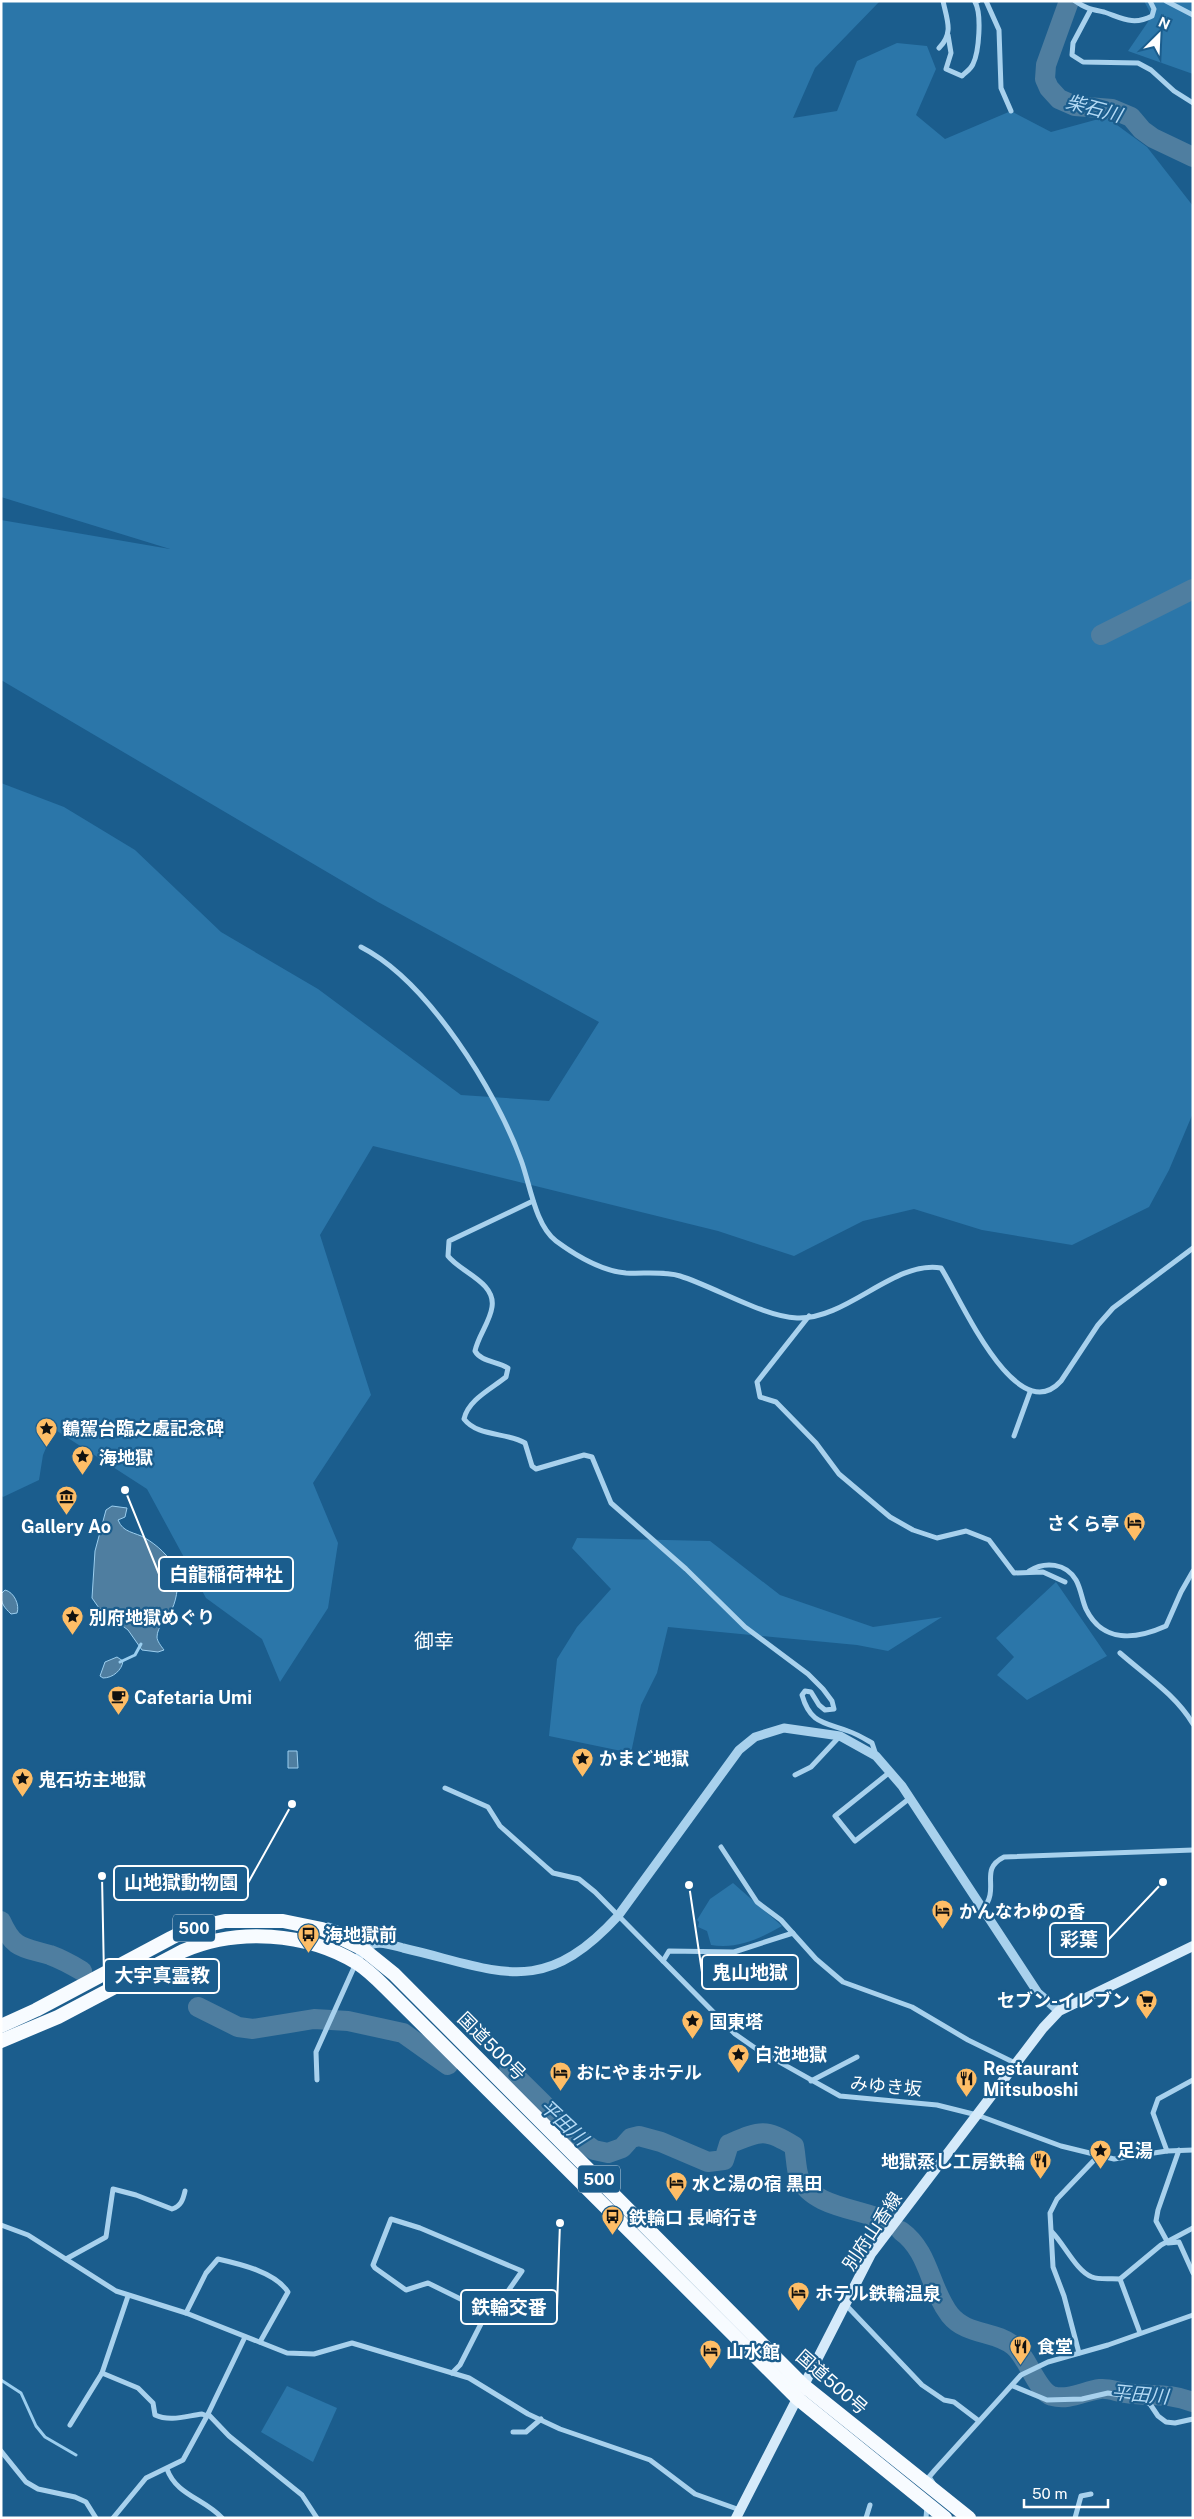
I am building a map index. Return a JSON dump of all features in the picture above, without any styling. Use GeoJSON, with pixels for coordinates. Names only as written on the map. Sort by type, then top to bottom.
{"type":"FeatureCollection","features":[{"type":"Feature","properties":{"kind":"highway","name":"国道500号"},"geometry":{"type":"LineString","coordinates":[[1,2026],[36,2010],[190,1930],[208,1924],[243,1920],[295,1922],[328,1932],[363,1949],[394,1974],[803,2385],[968,2518]]}},
{"type":"Feature","properties":{"kind":"highway","name":"国道500号"},"geometry":{"type":"LineString","coordinates":[[1,2041],[58,2017],[183,1951],[223,1938],[258,1936],[294,1941],[319,1948],[356,1963],[386,1988],[797,2398],[927,2511],[944,2518]]}},
{"type":"Feature","properties":{"kind":"main road","name":"別府山香線"},"geometry":{"type":"LineString","coordinates":[[738,2514],[871,2254],[1043,2028],[1060,2011],[1193,1946]]}},
{"type":"Feature","properties":{"kind":"street"},"geometry":{"type":"LineString","coordinates":[[939,48],[948,35],[950,28],[942,1]]}},
{"type":"Feature","properties":{"kind":"street"},"geometry":{"type":"LineString","coordinates":[[948,35],[950,53],[946,69],[962,76],[972,67],[976,57],[977,34],[981,27],[975,2],[978,1]]}},
{"type":"Feature","properties":{"kind":"street"},"geometry":{"type":"LineString","coordinates":[[986,1],[999,30],[1002,88],[1011,112]]}},
{"type":"Feature","properties":{"kind":"street"},"geometry":{"type":"LineString","coordinates":[[1074,1],[1090,11],[1102,12],[1126,21],[1138,21],[1152,16],[1154,9],[1150,1]]}},
{"type":"Feature","properties":{"kind":"street"},"geometry":{"type":"LineString","coordinates":[[1166,1],[1193,15]]}},
{"type":"Feature","properties":{"kind":"street"},"geometry":{"type":"LineString","coordinates":[[1090,11],[1073,42],[1072,55],[1083,62],[1138,63],[1151,70],[1174,91],[1193,103]]}},
{"type":"Feature","properties":{"kind":"street"},"geometry":{"type":"LineString","coordinates":[[361,947],[377,956],[430,1006],[485,1083],[522,1161],[533,1202],[554,1239],[608,1270],[678,1275],[772,1311],[796,1318],[837,1308],[911,1270],[929,1266],[941,1268],[1003,1370],[1030,1392],[1039,1394],[1055,1388],[1113,1308],[1193,1248]]}},
{"type":"Feature","properties":{"kind":"street"},"geometry":{"type":"LineString","coordinates":[[533,1202],[449,1241],[448,1256],[453,1263],[472,1275],[489,1292],[492,1299],[492,1308],[474,1351],[479,1357],[508,1368],[506,1377],[471,1404],[466,1411],[464,1419],[470,1426],[482,1431],[515,1438],[525,1443],[532,1466],[536,1469],[584,1455],[592,1457],[611,1503],[686,1569],[745,1627],[808,1674],[823,1689],[832,1701],[834,1709],[825,1710],[818,1705],[811,1692],[805,1691],[802,1695],[806,1709],[815,1719],[849,1731],[872,1743],[876,1756]]}},
{"type":"Feature","properties":{"kind":"street"},"geometry":{"type":"LineString","coordinates":[[810,1316],[757,1382],[760,1397],[776,1402],[816,1442],[839,1474],[890,1517],[913,1530],[937,1538],[966,1531],[989,1540],[1014,1573],[1043,1572],[1065,1582]]}},
{"type":"Feature","properties":{"kind":"street"},"geometry":{"type":"LineString","coordinates":[[1014,1436],[1030,1392]]}},
{"type":"Feature","properties":{"kind":"street"},"geometry":{"type":"LineString","coordinates":[[1029,1572],[1045,1564],[1062,1567],[1077,1582],[1086,1609],[1098,1626],[1129,1637],[1146,1634],[1166,1626],[1181,1592],[1193,1572]]}},
{"type":"Feature","properties":{"kind":"street"},"geometry":{"type":"LineString","coordinates":[[1120,1654],[1166,1692],[1186,1712],[1193,1724]]}},
{"type":"Feature","properties":{"kind":"street"},"geometry":{"type":"LineString","coordinates":[[295,1922],[326,1924],[379,1942],[494,1970],[539,1971],[581,1952],[596,1939],[618,1916],[739,1750],[754,1738],[784,1728],[840,1736],[876,1756],[891,1772],[910,1798],[1038,1993],[1060,2011]]}},
{"type":"Feature","properties":{"kind":"street"},"geometry":{"type":"LineString","coordinates":[[795,1775],[811,1767],[840,1736]]}},
{"type":"Feature","properties":{"kind":"street"},"geometry":{"type":"LineString","coordinates":[[891,1772],[835,1816],[842,1826],[855,1841],[910,1798]]}},
{"type":"Feature","properties":{"kind":"street","name":"みゆき坂"},"geometry":{"type":"LineString","coordinates":[[445,1788],[488,1807],[500,1826],[553,1873],[579,1880],[663,1960],[736,2034],[811,2081],[840,2096],[925,2103],[977,2115],[1060,2146],[1114,2159],[1167,2151],[1193,2150]]}},
{"type":"Feature","properties":{"kind":"street"},"geometry":{"type":"LineString","coordinates":[[721,1847],[757,1902],[781,1920],[816,1960],[843,1982],[912,2007],[968,2040],[1016,2064]]}},
{"type":"Feature","properties":{"kind":"street"},"geometry":{"type":"LineString","coordinates":[[983,1909],[990,1898],[991,1868],[994,1862],[1004,1857],[1193,1850]]}},
{"type":"Feature","properties":{"kind":"street"},"geometry":{"type":"LineString","coordinates":[[663,1960],[670,1951],[734,1952],[793,1933]]}},
{"type":"Feature","properties":{"kind":"street"},"geometry":{"type":"LineString","coordinates":[[316,2080],[316,2052],[356,1963],[363,1949],[379,1942]]}},
{"type":"Feature","properties":{"kind":"street"},"geometry":{"type":"LineString","coordinates":[[811,2081],[857,2058]]}},
{"type":"Feature","properties":{"kind":"street"},"geometry":{"type":"LineString","coordinates":[[1167,2151],[1153,2113],[1158,2099],[1193,2080]]}},
{"type":"Feature","properties":{"kind":"street"},"geometry":{"type":"LineString","coordinates":[[1168,2242],[1156,2221],[1178,2150]]}},
{"type":"Feature","properties":{"kind":"street"},"geometry":{"type":"LineString","coordinates":[[1079,2353],[1066,2303],[1053,2267],[1050,2212],[1056,2199],[1099,2156]]}},
{"type":"Feature","properties":{"kind":"street"},"geometry":{"type":"LineString","coordinates":[[66,2259],[106,2237],[110,2217],[110,2195],[113,2189],[136,2195],[172,2210],[183,2201],[185,2191]]}},
{"type":"Feature","properties":{"kind":"street"},"geometry":{"type":"LineString","coordinates":[[391,2219],[420,2228],[522,2271],[492,2314],[487,2312],[428,2283],[406,2290],[375,2268],[373,2265],[391,2219]]}},
{"type":"Feature","properties":{"kind":"street"},"geometry":{"type":"LineString","coordinates":[[1,2225],[28,2235],[128,2296],[186,2312],[287,2353],[314,2354],[352,2343],[469,2378],[541,2420],[650,2460],[695,2494],[738,2514]]}},
{"type":"Feature","properties":{"kind":"street"},"geometry":{"type":"LineString","coordinates":[[1052,2232],[1063,2243],[1075,2264],[1092,2277],[1120,2279],[1141,2260],[1193,2228]]}},
{"type":"Feature","properties":{"kind":"street"},"geometry":{"type":"LineString","coordinates":[[1168,2242],[1179,2242],[1193,2273]]}},
{"type":"Feature","properties":{"kind":"street"},"geometry":{"type":"LineString","coordinates":[[186,2312],[206,2273],[218,2258],[255,2270],[276,2281],[288,2292],[260,2342]]}},
{"type":"Feature","properties":{"kind":"street"},"geometry":{"type":"LineString","coordinates":[[1120,2279],[1140,2333]]}},
{"type":"Feature","properties":{"kind":"street"},"geometry":{"type":"LineString","coordinates":[[70,2426],[102,2373],[128,2296]]}},
{"type":"Feature","properties":{"kind":"street"},"geometry":{"type":"LineString","coordinates":[[845,2304],[922,2385],[944,2400],[954,2402],[979,2421]]}},
{"type":"Feature","properties":{"kind":"street"},"geometry":{"type":"LineString","coordinates":[[452,2373],[460,2365],[487,2312]]}},
{"type":"Feature","properties":{"kind":"street"},"geometry":{"type":"LineString","coordinates":[[927,2511],[938,2490],[929,2477],[1021,2375],[1038,2366],[1193,2315]]}},
{"type":"Feature","properties":{"kind":"street"},"geometry":{"type":"LineString","coordinates":[[113,2518],[146,2478],[183,2460],[208,2415],[245,2337]]}},
{"type":"Feature","properties":{"kind":"street"},"geometry":{"type":"LineString","coordinates":[[102,2373],[138,2388],[153,2403],[155,2415],[162,2418],[169,2420],[202,2414],[208,2415],[229,2436],[302,2494],[317,2518]]}},
{"type":"Feature","properties":{"kind":"street"},"geometry":{"type":"LineString","coordinates":[[1012,2386],[1047,2400],[1082,2400],[1108,2393],[1140,2398],[1150,2404],[1158,2416],[1166,2422],[1175,2423],[1193,2418]]}},
{"type":"Feature","properties":{"kind":"street"},"geometry":{"type":"LineString","coordinates":[[513,2432],[526,2432],[541,2420]]}},
{"type":"Feature","properties":{"kind":"street"},"geometry":{"type":"LineString","coordinates":[[1,2451],[26,2482],[38,2489],[75,2497],[86,2502],[96,2518]]}},
{"type":"Feature","properties":{"kind":"street"},"geometry":{"type":"LineString","coordinates":[[167,2469],[170,2479],[184,2493],[207,2503],[222,2518]]}},
{"type":"Feature","properties":{"kind":"street"},"geometry":{"type":"LineString","coordinates":[[1075,2518],[1081,2496],[1091,2494]]}},
{"type":"Feature","properties":{"kind":"street"},"geometry":{"type":"LineString","coordinates":[[866,2518],[870,2505]]}},
{"type":"Feature","properties":{"kind":"shaded area"},"geometry":{"type":"Polygon","coordinates":[[[1,1],[880,1],[815,68],[793,118],[837,111],[857,61],[897,43],[927,46],[936,69],[916,115],[945,139],[1011,111],[1051,132],[1106,117],[1147,147],[1193,206],[1193,1113],[1169,1170],[1149,1207],[1072,1245],[982,1230],[914,1209],[863,1221],[794,1256],[718,1231],[373,1146],[320,1235],[371,1395],[313,1483],[338,1543],[328,1608],[280,1682],[262,1639],[206,1598],[147,1489],[54,1429],[43,1455],[39,1480],[3,1497],[1,1495],[1,783],[64,807],[135,850],[221,932],[318,989],[461,1095],[549,1101],[599,1022],[378,902],[1,680],[1,520],[170,549],[1,497],[1,1]]]}},
{"type":"Feature","properties":{"kind":"shaded area"},"geometry":{"type":"Polygon","coordinates":[[[1144,1],[1193,1],[1193,74],[1128,51],[1152,16],[1144,1]]]}},
{"type":"Feature","properties":{"kind":"shaded area"},"geometry":{"type":"Polygon","coordinates":[[[112,1506],[127,1508],[125,1517],[118,1520],[120,1524],[126,1530],[154,1544],[166,1555],[177,1573],[178,1583],[172,1609],[157,1633],[159,1644],[164,1650],[158,1652],[142,1650],[128,1630],[99,1608],[92,1598],[95,1551],[106,1510],[112,1506]]]}},
{"type":"Feature","properties":{"kind":"shaded area"},"geometry":{"type":"Polygon","coordinates":[[[577,1538],[710,1541],[780,1595],[873,1627],[942,1617],[888,1651],[857,1645],[668,1627],[657,1673],[641,1705],[631,1753],[549,1736],[557,1659],[577,1627],[611,1589],[572,1548],[577,1538]]]}},
{"type":"Feature","properties":{"kind":"shaded area"},"geometry":{"type":"Polygon","coordinates":[[[1056,1582],[1107,1656],[1027,1700],[997,1675],[1014,1657],[996,1638],[1056,1582]]]}},
{"type":"Feature","properties":{"kind":"shaded area"},"geometry":{"type":"Polygon","coordinates":[[[5,1590],[11,1593],[15,1599],[18,1606],[17,1613],[11,1614],[3,1605],[1,1594],[5,1590]]]}},
{"type":"Feature","properties":{"kind":"shaded area"},"geometry":{"type":"Polygon","coordinates":[[[117,1657],[123,1661],[119,1670],[110,1677],[103,1678],[100,1676],[105,1662],[117,1657]]]}},
{"type":"Feature","properties":{"kind":"shaded area"},"geometry":{"type":"Polygon","coordinates":[[[288,1751],[297,1751],[298,1768],[288,1768],[288,1751]]]}},
{"type":"Feature","properties":{"kind":"shaded area"},"geometry":{"type":"Polygon","coordinates":[[[733,1883],[782,1926],[748,1942],[730,1946],[711,1945],[707,1931],[698,1927],[699,1922],[697,1920],[710,1899],[733,1883]]]}},
{"type":"Feature","properties":{"kind":"shaded area"},"geometry":{"type":"Polygon","coordinates":[[[287,2386],[337,2408],[313,2462],[261,2432],[287,2386]]]}},
{"type":"Feature","properties":{"kind":"waterway","name":"柴石川"},"geometry":{"type":"LineString","coordinates":[[1069,1],[1046,65],[1045,79],[1049,88],[1059,99],[1075,106],[1112,109],[1131,117],[1142,130],[1153,138],[1193,157]]}},
{"type":"Feature","properties":{"kind":"waterway"},"geometry":{"type":"LineString","coordinates":[[1101,635],[1193,589]]}},
{"type":"Feature","properties":{"kind":"waterway"},"geometry":{"type":"LineString","coordinates":[[120,1662],[135,1655],[141,1644]]}},
{"type":"Feature","properties":{"kind":"waterway","name":"平田川"},"geometry":{"type":"LineString","coordinates":[[1,1921],[10,1937],[20,1946],[54,1957],[82,1971]]}},
{"type":"Feature","properties":{"kind":"waterway","name":"平田川"},"geometry":{"type":"LineString","coordinates":[[198,2007],[238,2027],[253,2029],[314,2019],[348,2021],[403,2033],[448,2065]]}},
{"type":"Feature","properties":{"kind":"waterway","name":"平田川"},"geometry":{"type":"LineString","coordinates":[[509,2070],[579,2139],[594,2150],[608,2153],[622,2148],[631,2138],[639,2136],[661,2142],[708,2162],[724,2160],[729,2144],[748,2136],[762,2133],[769,2134],[794,2146],[799,2177],[806,2188],[815,2196],[827,2202],[891,2223]]}},
{"type":"Feature","properties":{"kind":"waterway","name":"平田川"},"geometry":{"type":"LineString","coordinates":[[901,2231],[918,2249],[950,2315],[964,2326],[998,2337],[1014,2346],[1024,2358],[1042,2388],[1052,2396],[1064,2397],[1103,2389],[1175,2397],[1193,2402]]}},
{"type":"Feature","properties":{"kind":"waterway"},"geometry":{"type":"LineString","coordinates":[[1,2380],[21,2393],[36,2426],[45,2437],[76,2455]]}},
{"type":"Feature","properties":{"kind":"place","name":"鶴駕台臨之處記念碑"},"geometry":{"type":"Point","coordinates":[46,1447]}},
{"type":"Feature","properties":{"kind":"place","name":"海地獄"},"geometry":{"type":"Point","coordinates":[83,1476]}},
{"type":"Feature","properties":{"kind":"place","name":"白龍稲荷神社"},"geometry":{"type":"Point","coordinates":[125,1490]}},
{"type":"Feature","properties":{"kind":"place","name":"Gallery Ao"},"geometry":{"type":"Point","coordinates":[66,1515]}},
{"type":"Feature","properties":{"kind":"place","name":"さくら亭"},"geometry":{"type":"Point","coordinates":[1135,1542]}},
{"type":"Feature","properties":{"kind":"place","name":"別府地獄めぐり"},"geometry":{"type":"Point","coordinates":[73,1636]}},
{"type":"Feature","properties":{"kind":"place","name":"Cafetaria Umi"},"geometry":{"type":"Point","coordinates":[118,1716]}},
{"type":"Feature","properties":{"kind":"place","name":"かまど地獄"},"geometry":{"type":"Point","coordinates":[583,1777]}},
{"type":"Feature","properties":{"kind":"place","name":"鬼石坊主地獄"},"geometry":{"type":"Point","coordinates":[22,1798]}},
{"type":"Feature","properties":{"kind":"place","name":"山地獄動物園"},"geometry":{"type":"Point","coordinates":[292,1804]}},
{"type":"Feature","properties":{"kind":"place","name":"大宇真霊教"},"geometry":{"type":"Point","coordinates":[102,1876]}},
{"type":"Feature","properties":{"kind":"place","name":"彩葉"},"geometry":{"type":"Point","coordinates":[1163,1882]}},
{"type":"Feature","properties":{"kind":"place","name":"鬼山地獄"},"geometry":{"type":"Point","coordinates":[689,1885]}},
{"type":"Feature","properties":{"kind":"place","name":"かんなわゆの香"},"geometry":{"type":"Point","coordinates":[943,1930]}},
{"type":"Feature","properties":{"kind":"place","name":"海地獄前"},"geometry":{"type":"Point","coordinates":[309,1953]}},
{"type":"Feature","properties":{"kind":"place","name":"セブン-イレブン"},"geometry":{"type":"Point","coordinates":[1146,2019]}},
{"type":"Feature","properties":{"kind":"place","name":"国東塔"},"geometry":{"type":"Point","coordinates":[693,2040]}},
{"type":"Feature","properties":{"kind":"place","name":"白池地獄"},"geometry":{"type":"Point","coordinates":[739,2073]}},
{"type":"Feature","properties":{"kind":"place","name":"おにやまホテル"},"geometry":{"type":"Point","coordinates":[560,2091]}},
{"type":"Feature","properties":{"kind":"place","name":"Restaurant Mitsuboshi"},"geometry":{"type":"Point","coordinates":[967,2097]}},
{"type":"Feature","properties":{"kind":"place","name":"足湯"},"geometry":{"type":"Point","coordinates":[1101,2169]}},
{"type":"Feature","properties":{"kind":"place","name":"地獄蒸し工房鉄輪"},"geometry":{"type":"Point","coordinates":[1041,2180]}},
{"type":"Feature","properties":{"kind":"place","name":"水と湯の宿 黒田"},"geometry":{"type":"Point","coordinates":[676,2202]}},
{"type":"Feature","properties":{"kind":"place","name":"鉄輪交番"},"geometry":{"type":"Point","coordinates":[560,2223]}},
{"type":"Feature","properties":{"kind":"place","name":"鉄輪口 長崎行き"},"geometry":{"type":"Point","coordinates":[613,2236]}},
{"type":"Feature","properties":{"kind":"place","name":"ホテル鉄輪温泉"},"geometry":{"type":"Point","coordinates":[799,2312]}},
{"type":"Feature","properties":{"kind":"place","name":"食堂"},"geometry":{"type":"Point","coordinates":[1021,2365]}},
{"type":"Feature","properties":{"kind":"place","name":"山水館"},"geometry":{"type":"Point","coordinates":[710,2370]}},
{"type":"Feature","properties":{"kind":"district","name":"御幸"},"geometry":{"type":"Point","coordinates":[434,1641]}}]}
